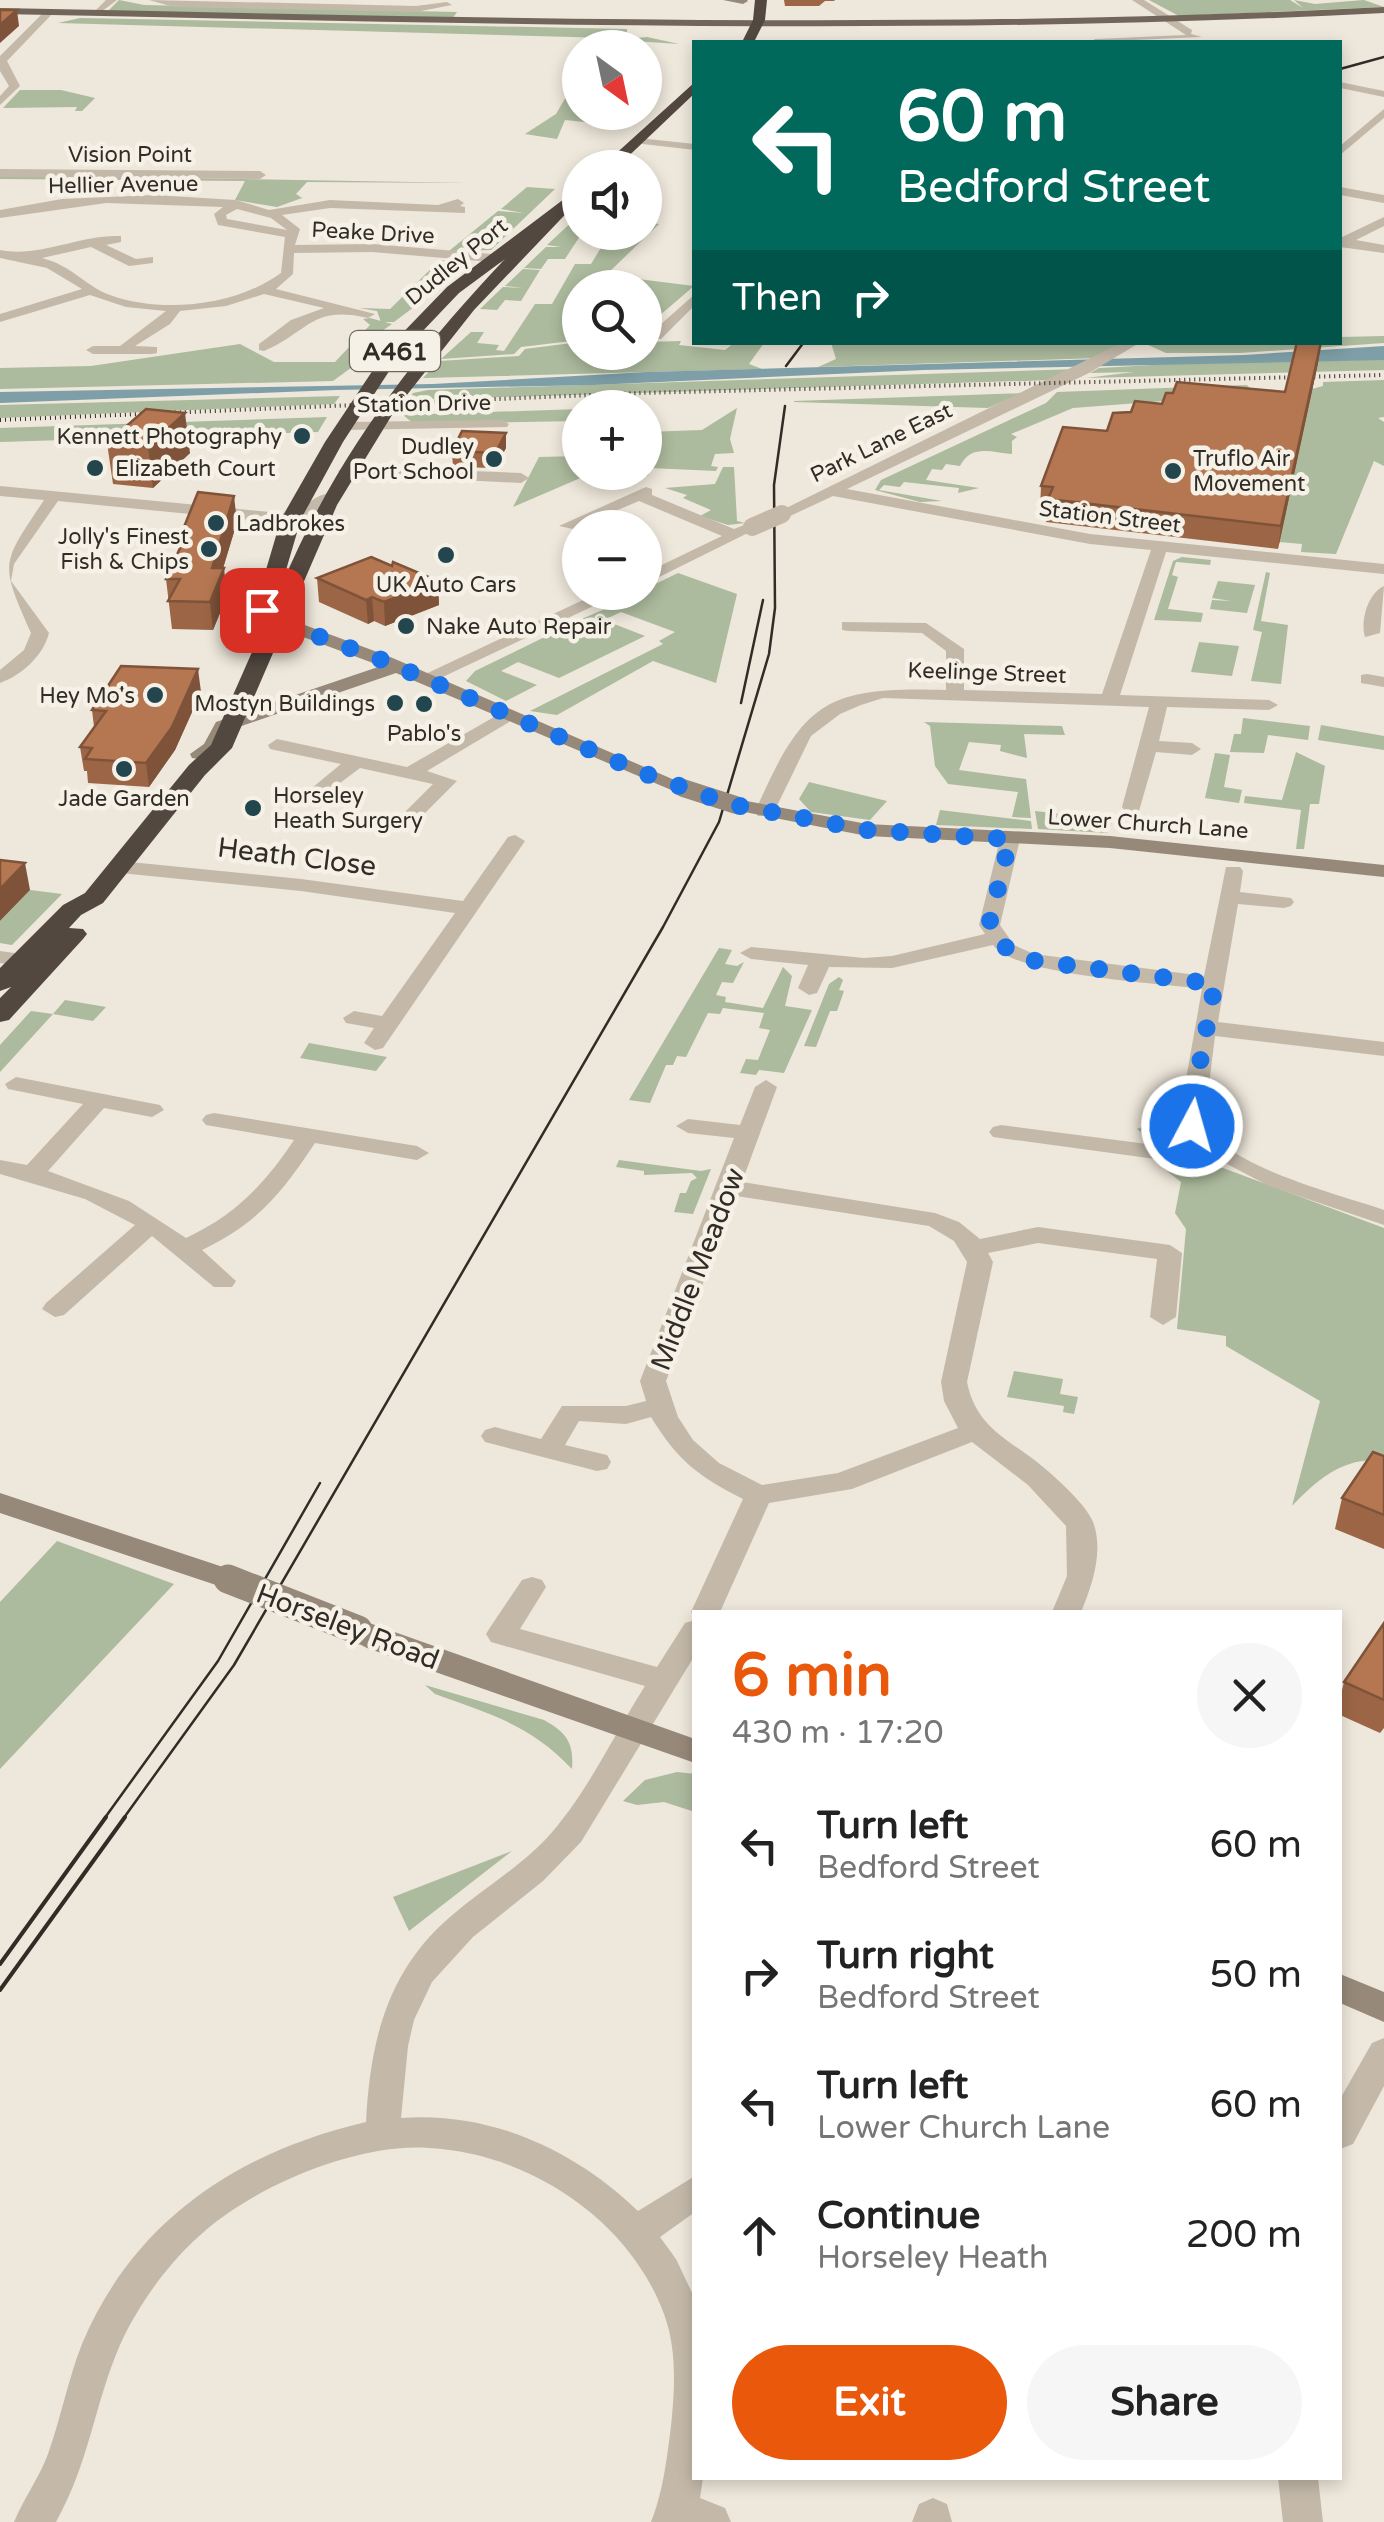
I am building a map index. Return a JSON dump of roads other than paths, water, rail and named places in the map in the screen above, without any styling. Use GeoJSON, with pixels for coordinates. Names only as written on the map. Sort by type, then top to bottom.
{"type":"FeatureCollection","features":[{"type":"Feature","properties":{"kind":"highway"},"geometry":{"type":"LineString","coordinates":[[749,40],[758,23],[760,0]]}},
{"type":"Feature","properties":{"kind":"highway"},"geometry":{"type":"LineString","coordinates":[[733,40],[743,1]]}},
{"type":"Feature","properties":{"kind":"highway"},"geometry":{"type":"LineString","coordinates":[[628,150],[692,89]]}},
{"type":"Feature","properties":{"kind":"highway","name":"Dudley Port"},"geometry":{"type":"LineString","coordinates":[[272,610],[291,518],[346,426],[414,326],[562,208]]}},
{"type":"Feature","properties":{"kind":"highway","name":"Dudley Port"},"geometry":{"type":"LineString","coordinates":[[374,427],[452,325],[516,260],[544,224]]}},
{"type":"Feature","properties":{"kind":"highway","name":"A461"},"geometry":{"type":"LineString","coordinates":[[0,984],[27,961],[72,910],[94,898],[198,762],[272,610],[346,471],[374,427]]}},
{"type":"Feature","properties":{"kind":"highway","name":"A461"},"geometry":{"type":"LineString","coordinates":[[198,762],[222,748],[235,723],[272,610]]}},
{"type":"Feature","properties":{"kind":"highway","name":"A461"},"geometry":{"type":"LineString","coordinates":[[0,1014],[27,961],[75,933],[90,916],[94,898]]}},
{"type":"Feature","properties":{"kind":"main road"},"geometry":{"type":"LineString","coordinates":[[728,0],[743,1]]}},
{"type":"Feature","properties":{"kind":"main road"},"geometry":{"type":"LineString","coordinates":[[0,11],[604,25],[1170,20],[1384,10]]}},
{"type":"Feature","properties":{"kind":"main road","name":"Lower Church Lane"},"geometry":{"type":"LineString","coordinates":[[272,610],[508,715],[736,806],[867,830],[1146,846],[1384,871]]}},
{"type":"Feature","properties":{"kind":"main road"},"geometry":{"type":"LineString","coordinates":[[235,723],[250,721],[390,663]]}},
{"type":"Feature","properties":{"kind":"main road","name":"Horseley Road"},"geometry":{"type":"LineString","coordinates":[[0,1502],[228,1579],[692,1750]]}},
{"type":"Feature","properties":{"kind":"main road"},"geometry":{"type":"LineString","coordinates":[[1342,1989],[1384,2008]]}},
{"type":"Feature","properties":{"kind":"street"},"geometry":{"type":"LineString","coordinates":[[94,13],[112,0]]}},
{"type":"Feature","properties":{"kind":"street"},"geometry":{"type":"LineString","coordinates":[[154,0],[174,4],[416,10],[447,5]]}},
{"type":"Feature","properties":{"kind":"street"},"geometry":{"type":"LineString","coordinates":[[1138,0],[1201,40]]}},
{"type":"Feature","properties":{"kind":"street"},"geometry":{"type":"LineString","coordinates":[[0,102],[15,86],[4,78],[2,68],[7,51],[49,12]]}},
{"type":"Feature","properties":{"kind":"street"},"geometry":{"type":"LineString","coordinates":[[1342,85],[1384,94]]}},
{"type":"Feature","properties":{"kind":"street"},"geometry":{"type":"LineString","coordinates":[[1345,142],[1384,112]]}},
{"type":"Feature","properties":{"kind":"street"},"geometry":{"type":"LineString","coordinates":[[638,141],[692,147]]}},
{"type":"Feature","properties":{"kind":"street","name":"Vision Point"},"geometry":{"type":"LineString","coordinates":[[0,173],[260,175]]}},
{"type":"Feature","properties":{"kind":"street","name":"Hellier Avenue"},"geometry":{"type":"LineString","coordinates":[[14,181],[5,194],[6,201],[19,208]]}},
{"type":"Feature","properties":{"kind":"street","name":"Hellier Avenue"},"geometry":{"type":"LineString","coordinates":[[240,183],[232,204],[220,214],[222,222],[290,242]]}},
{"type":"Feature","properties":{"kind":"street"},"geometry":{"type":"LineString","coordinates":[[1342,191],[1384,199]]}},
{"type":"Feature","properties":{"kind":"street","name":"Hellier Avenue"},"geometry":{"type":"LineString","coordinates":[[0,214],[82,200],[232,204],[274,212]]}},
{"type":"Feature","properties":{"kind":"street"},"geometry":{"type":"LineString","coordinates":[[274,212],[330,204],[440,209],[460,206]]}},
{"type":"Feature","properties":{"kind":"street"},"geometry":{"type":"LineString","coordinates":[[0,254],[67,271],[90,292],[118,302],[175,307],[212,304],[264,290],[287,274],[292,224],[274,212]]}},
{"type":"Feature","properties":{"kind":"street"},"geometry":{"type":"LineString","coordinates":[[1342,242],[1384,222]]}},
{"type":"Feature","properties":{"kind":"street"},"geometry":{"type":"LineString","coordinates":[[27,259],[117,238]]}},
{"type":"Feature","properties":{"kind":"street","name":"Peake Drive"},"geometry":{"type":"LineString","coordinates":[[290,242],[516,260]]}},
{"type":"Feature","properties":{"kind":"street"},"geometry":{"type":"LineString","coordinates":[[1342,242],[1384,249]]}},
{"type":"Feature","properties":{"kind":"street"},"geometry":{"type":"LineString","coordinates":[[94,244],[134,263],[148,260]]}},
{"type":"Feature","properties":{"kind":"street"},"geometry":{"type":"LineString","coordinates":[[264,290],[368,314]]}},
{"type":"Feature","properties":{"kind":"street"},"geometry":{"type":"LineString","coordinates":[[0,318],[90,292]]}},
{"type":"Feature","properties":{"kind":"street"},"geometry":{"type":"LineString","coordinates":[[662,326],[692,301]]}},
{"type":"Feature","properties":{"kind":"street"},"geometry":{"type":"LineString","coordinates":[[124,350],[137,336],[169,320],[175,307]]}},
{"type":"Feature","properties":{"kind":"street"},"geometry":{"type":"LineString","coordinates":[[264,348],[296,323],[338,307]]}},
{"type":"Feature","properties":{"kind":"street"},"geometry":{"type":"LineString","coordinates":[[662,336],[681,336]]}},
{"type":"Feature","properties":{"kind":"street","name":"Park Lane East"},"geometry":{"type":"LineString","coordinates":[[662,570],[833,491],[1128,345]]}},
{"type":"Feature","properties":{"kind":"street"},"geometry":{"type":"LineString","coordinates":[[93,350],[152,350]]}},
{"type":"Feature","properties":{"kind":"street","name":"Station Drive"},"geometry":{"type":"LineString","coordinates":[[346,426],[502,424]]}},
{"type":"Feature","properties":{"kind":"street"},"geometry":{"type":"LineString","coordinates":[[346,471],[521,478]]}},
{"type":"Feature","properties":{"kind":"street"},"geometry":{"type":"LineString","coordinates":[[0,491],[291,518],[305,517],[313,506],[332,497]]}},
{"type":"Feature","properties":{"kind":"street","name":"Station Street"},"geometry":{"type":"LineString","coordinates":[[833,491],[1090,540],[1384,569]]}},
{"type":"Feature","properties":{"kind":"street"},"geometry":{"type":"LineString","coordinates":[[604,510],[643,493],[734,535]]}},
{"type":"Feature","properties":{"kind":"street"},"geometry":{"type":"LineString","coordinates":[[0,678],[29,655],[39,643],[40,633],[2,581],[6,564],[56,496]]}},
{"type":"Feature","properties":{"kind":"street"},"geometry":{"type":"LineString","coordinates":[[1110,698],[1160,546]]}},
{"type":"Feature","properties":{"kind":"street"},"geometry":{"type":"LineString","coordinates":[[1371,633],[1382,599]]}},
{"type":"Feature","properties":{"kind":"street"},"geometry":{"type":"LineString","coordinates":[[426,678],[575,610]]}},
{"type":"Feature","properties":{"kind":"street"},"geometry":{"type":"LineString","coordinates":[[848,626],[927,624],[955,649],[955,693]]}},
{"type":"Feature","properties":{"kind":"street","name":"Keelinge Street"},"geometry":{"type":"LineString","coordinates":[[765,812],[788,760],[820,714],[842,703],[882,693],[1269,706]]}},
{"type":"Feature","properties":{"kind":"street"},"geometry":{"type":"LineString","coordinates":[[1132,807],[1160,701]]}},
{"type":"Feature","properties":{"kind":"street"},"geometry":{"type":"LineString","coordinates":[[412,772],[508,715]]}},
{"type":"Feature","properties":{"kind":"street"},"geometry":{"type":"LineString","coordinates":[[278,745],[447,781],[401,826]]}},
{"type":"Feature","properties":{"kind":"street"},"geometry":{"type":"LineString","coordinates":[[1150,746],[1192,749]]}},
{"type":"Feature","properties":{"kind":"street"},"geometry":{"type":"LineString","coordinates":[[308,801],[357,762]]}},
{"type":"Feature","properties":{"kind":"street"},"geometry":{"type":"LineString","coordinates":[[1010,839],[989,925],[1007,949],[1047,964],[1215,984]]}},
{"type":"Feature","properties":{"kind":"street"},"geometry":{"type":"LineString","coordinates":[[354,1018],[381,1033],[515,841]]}},
{"type":"Feature","properties":{"kind":"street","name":"Heath Close"},"geometry":{"type":"LineString","coordinates":[[120,866],[467,908]]}},
{"type":"Feature","properties":{"kind":"street"},"geometry":{"type":"LineString","coordinates":[[1233,871],[1192,1126],[1207,1146],[1232,1161],[1384,1218]]}},
{"type":"Feature","properties":{"kind":"street"},"geometry":{"type":"LineString","coordinates":[[1228,897],[1284,902]]}},
{"type":"Feature","properties":{"kind":"street"},"geometry":{"type":"LineString","coordinates":[[751,953],[892,962],[996,938]]}},
{"type":"Feature","properties":{"kind":"street"},"geometry":{"type":"LineString","coordinates":[[809,988],[822,960]]}},
{"type":"Feature","properties":{"kind":"street"},"geometry":{"type":"LineString","coordinates":[[1208,1028],[1384,1049]]}},
{"type":"Feature","properties":{"kind":"street"},"geometry":{"type":"LineString","coordinates":[[16,1084],[152,1110]]}},
{"type":"Feature","properties":{"kind":"street","name":"Middle Meadow"},"geometry":{"type":"LineString","coordinates":[[759,1495],[709,1470],[683,1446],[661,1406],[653,1380],[766,1087]]}},
{"type":"Feature","properties":{"kind":"street"},"geometry":{"type":"LineString","coordinates":[[33,1173],[98,1101]]}},
{"type":"Feature","properties":{"kind":"street"},"geometry":{"type":"LineString","coordinates":[[214,1120],[416,1153]]}},
{"type":"Feature","properties":{"kind":"street","name":"Middle Meadow"},"geometry":{"type":"LineString","coordinates":[[688,1126],[748,1133]]}},
{"type":"Feature","properties":{"kind":"street"},"geometry":{"type":"LineString","coordinates":[[1001,1132],[1162,1154],[1207,1146]]}},
{"type":"Feature","properties":{"kind":"street"},"geometry":{"type":"LineString","coordinates":[[186,1248],[234,1225],[255,1209],[307,1138]]}},
{"type":"Feature","properties":{"kind":"street"},"geometry":{"type":"LineString","coordinates":[[0,1167],[33,1173],[122,1204],[186,1248],[223,1281]]}},
{"type":"Feature","properties":{"kind":"street"},"geometry":{"type":"LineString","coordinates":[[728,1187],[935,1220],[957,1229],[975,1248],[980,1262],[954,1382],[955,1399],[973,1432],[1036,1475],[1080,1524],[1082,1576],[1068,1610]]}},
{"type":"Feature","properties":{"kind":"street"},"geometry":{"type":"LineString","coordinates":[[54,1309],[151,1224]]}},
{"type":"Feature","properties":{"kind":"street"},"geometry":{"type":"LineString","coordinates":[[975,1248],[1038,1236],[1170,1253],[1163,1317]]}},
{"type":"Feature","properties":{"kind":"street","name":"Middle Meadow"},"geometry":{"type":"LineString","coordinates":[[548,1450],[571,1412],[626,1414],[661,1406]]}},
{"type":"Feature","properties":{"kind":"street"},"geometry":{"type":"LineString","coordinates":[[707,1610],[759,1495],[842,1482],[973,1432]]}},
{"type":"Feature","properties":{"kind":"street"},"geometry":{"type":"LineString","coordinates":[[495,1436],[597,1462]]}},
{"type":"Feature","properties":{"kind":"street"},"geometry":{"type":"LineString","coordinates":[[532,1587],[500,1634],[664,1680]]}},
{"type":"Feature","properties":{"kind":"street"},"geometry":{"type":"LineString","coordinates":[[383,2134],[386,2063],[395,2018],[407,1992],[430,1957],[461,1926],[503,1899],[573,1830],[692,1635]]}},
{"type":"Feature","properties":{"kind":"street"},"geometry":{"type":"LineString","coordinates":[[1342,2129],[1384,2053]]}},
{"type":"Feature","properties":{"kind":"street"},"geometry":{"type":"LineString","coordinates":[[34,2522],[62,2468],[102,2344],[139,2278],[185,2224],[246,2184],[318,2150],[383,2134],[480,2138],[558,2168],[598,2197],[635,2233],[663,2274],[683,2314],[692,2370]]}},
{"type":"Feature","properties":{"kind":"street"},"geometry":{"type":"LineString","coordinates":[[635,2233],[692,2194]]}},
{"type":"Feature","properties":{"kind":"street"},"geometry":{"type":"LineString","coordinates":[[687,2518],[692,2432]]}},
{"type":"Feature","properties":{"kind":"street"},"geometry":{"type":"LineString","coordinates":[[1298,2480],[1303,2522]]}},
{"type":"Feature","properties":{"kind":"water"},"geometry":{"type":"Polygon","coordinates":[[[1384,346],[1384,360],[924,370],[593,385],[0,403],[0,392],[433,384],[647,372],[1244,355],[1384,346]]]}},
{"type":"Feature","properties":{"kind":"tram line"},"geometry":{"type":"LineString","coordinates":[[1342,68],[1384,57]]}},
{"type":"Feature","properties":{"kind":"tram line"},"geometry":{"type":"LineString","coordinates":[[786,366],[802,345]]}},
{"type":"Feature","properties":{"kind":"tram line"},"geometry":{"type":"LineString","coordinates":[[123,1819],[234,1665],[663,927],[719,822],[769,654],[775,608],[774,485],[785,406]]}},
{"type":"Feature","properties":{"kind":"tram line"},"geometry":{"type":"LineString","coordinates":[[741,703],[763,600]]}},
{"type":"Feature","properties":{"kind":"tram line"},"geometry":{"type":"LineString","coordinates":[[104,1819],[218,1661],[320,1483]]}},
{"type":"Feature","properties":{"kind":"tram line"},"geometry":{"type":"LineString","coordinates":[[0,1964],[106,1817]]}},
{"type":"Feature","properties":{"kind":"tram line"},"geometry":{"type":"LineString","coordinates":[[0,1990],[125,1817]]}},
{"type":"Feature","properties":{"kind":"railway"},"geometry":{"type":"LineString","coordinates":[[0,420],[639,393],[1384,375]]}},
{"type":"Feature","properties":{"kind":"place","name":"Kennett Photography"},"geometry":{"type":"Point","coordinates":[302,436]}},
{"type":"Feature","properties":{"kind":"place","name":"Dudley Port School"},"geometry":{"type":"Point","coordinates":[494,459]}},
{"type":"Feature","properties":{"kind":"place","name":"Elizabeth Court"},"geometry":{"type":"Point","coordinates":[95,468]}},
{"type":"Feature","properties":{"kind":"place","name":"Truflo Air Movement"},"geometry":{"type":"Point","coordinates":[1173,471]}},
{"type":"Feature","properties":{"kind":"place","name":"Ladbrokes"},"geometry":{"type":"Point","coordinates":[216,523]}},
{"type":"Feature","properties":{"kind":"place","name":"Jolly's Finest Fish & Chips"},"geometry":{"type":"Point","coordinates":[209,549]}},
{"type":"Feature","properties":{"kind":"place","name":"UK Auto Cars"},"geometry":{"type":"Point","coordinates":[446,555]}},
{"type":"Feature","properties":{"kind":"place","name":"Nake Auto Repair"},"geometry":{"type":"Point","coordinates":[406,626]}},
{"type":"Feature","properties":{"kind":"place","name":"Hey Mo's"},"geometry":{"type":"Point","coordinates":[155,695]}},
{"type":"Feature","properties":{"kind":"place","name":"Mostyn Buildings"},"geometry":{"type":"Point","coordinates":[395,703]}},
{"type":"Feature","properties":{"kind":"place","name":"Pablo's"},"geometry":{"type":"Point","coordinates":[424,704]}},
{"type":"Feature","properties":{"kind":"place","name":"Jade Garden"},"geometry":{"type":"Point","coordinates":[124,769]}},
{"type":"Feature","properties":{"kind":"place","name":"Horseley Heath Surgery"},"geometry":{"type":"Point","coordinates":[253,808]}}]}
